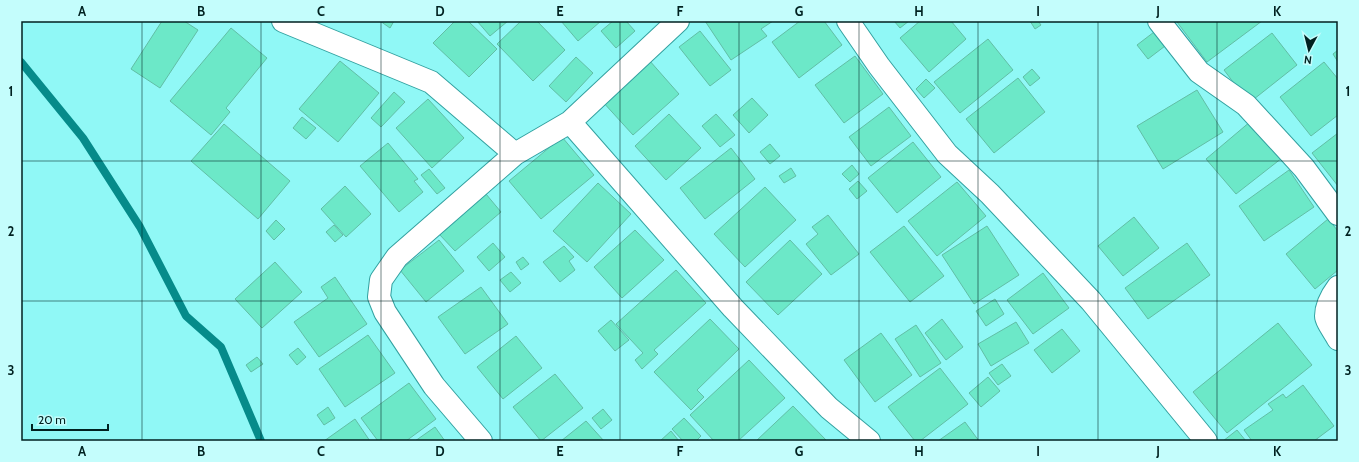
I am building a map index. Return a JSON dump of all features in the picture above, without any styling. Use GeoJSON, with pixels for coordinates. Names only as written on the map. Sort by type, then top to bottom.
{"type":"FeatureCollection","features":[{"type":"Feature","properties":{"kind":"street"},"geometry":{"type":"LineString","coordinates":[[283,21],[431,82],[515,154]]}},
{"type":"Feature","properties":{"kind":"street"},"geometry":{"type":"LineString","coordinates":[[481,441],[434,386],[385,312],[379,296],[381,280],[398,257],[515,154],[570,122],[678,21]]}},
{"type":"Feature","properties":{"kind":"street"},"geometry":{"type":"LineString","coordinates":[[848,21],[879,66],[947,154],[990,194],[1091,301],[1206,441]]}},
{"type":"Feature","properties":{"kind":"street"},"geometry":{"type":"LineString","coordinates":[[1159,21],[1199,72],[1246,106],[1304,168],[1338,214]]}},
{"type":"Feature","properties":{"kind":"street"},"geometry":{"type":"LineString","coordinates":[[570,122],[733,308],[829,408],[869,441]]}},
{"type":"Feature","properties":{"kind":"street"},"geometry":{"type":"LineString","coordinates":[[1338,287],[1332,294],[1328,304],[1326,317],[1338,339]]}},
{"type":"Feature","properties":{"kind":"building"},"geometry":{"type":"Polygon","coordinates":[[[162,21],[184,21],[198,30],[160,88],[131,69],[162,21]]]}},
{"type":"Feature","properties":{"kind":"building"},"geometry":{"type":"Polygon","coordinates":[[[380,21],[394,21],[390,28],[380,21]]]}},
{"type":"Feature","properties":{"kind":"building"},"geometry":{"type":"Polygon","coordinates":[[[455,21],[468,21],[497,49],[469,77],[433,43],[455,21]]]}},
{"type":"Feature","properties":{"kind":"building"},"geometry":{"type":"Polygon","coordinates":[[[477,21],[508,21],[490,36],[477,21]]]}},
{"type":"Feature","properties":{"kind":"building"},"geometry":{"type":"Polygon","coordinates":[[[521,21],[537,21],[565,50],[533,81],[497,44],[521,21]]]}},
{"type":"Feature","properties":{"kind":"building"},"geometry":{"type":"Polygon","coordinates":[[[561,21],[601,21],[578,41],[561,21]]]}},
{"type":"Feature","properties":{"kind":"building"},"geometry":{"type":"Polygon","coordinates":[[[613,21],[626,21],[635,31],[616,48],[601,31],[613,21]]]}},
{"type":"Feature","properties":{"kind":"building"},"geometry":{"type":"Polygon","coordinates":[[[705,21],[773,21],[761,29],[767,36],[731,60],[705,21]]]}},
{"type":"Feature","properties":{"kind":"building"},"geometry":{"type":"Polygon","coordinates":[[[800,21],[824,21],[842,45],[799,78],[772,42],[800,21]]]}},
{"type":"Feature","properties":{"kind":"building"},"geometry":{"type":"Polygon","coordinates":[[[894,21],[909,21],[900,28],[894,21]]]}},
{"type":"Feature","properties":{"kind":"building"},"geometry":{"type":"Polygon","coordinates":[[[920,21],[951,21],[966,39],[929,72],[900,38],[920,21]]]}},
{"type":"Feature","properties":{"kind":"building"},"geometry":{"type":"Polygon","coordinates":[[[1030,21],[1038,21],[1041,25],[1035,29],[1030,21]]]}},
{"type":"Feature","properties":{"kind":"building"},"geometry":{"type":"Polygon","coordinates":[[[1262,21],[1207,62],[1177,22],[1262,21]]]}},
{"type":"Feature","properties":{"kind":"building"},"geometry":{"type":"Polygon","coordinates":[[[231,28],[267,58],[226,108],[230,112],[211,135],[170,101],[231,28]]]}},
{"type":"Feature","properties":{"kind":"building"},"geometry":{"type":"Polygon","coordinates":[[[1158,29],[1169,43],[1148,59],[1137,45],[1158,29]]]}},
{"type":"Feature","properties":{"kind":"building"},"geometry":{"type":"Polygon","coordinates":[[[700,31],[731,70],[710,86],[679,47],[700,31]]]}},
{"type":"Feature","properties":{"kind":"building"},"geometry":{"type":"Polygon","coordinates":[[[1272,33],[1297,65],[1249,103],[1224,70],[1272,33]]]}},
{"type":"Feature","properties":{"kind":"building"},"geometry":{"type":"Polygon","coordinates":[[[988,39],[1013,70],[960,113],[934,82],[988,39]]]}},
{"type":"Feature","properties":{"kind":"building"},"geometry":{"type":"Polygon","coordinates":[[[1338,50],[1338,62],[1333,54],[1338,50]]]}},
{"type":"Feature","properties":{"kind":"building"},"geometry":{"type":"Polygon","coordinates":[[[855,56],[883,94],[844,123],[815,85],[855,56]]]}},
{"type":"Feature","properties":{"kind":"building"},"geometry":{"type":"Polygon","coordinates":[[[576,57],[593,73],[566,102],[549,86],[576,57]]]}},
{"type":"Feature","properties":{"kind":"building"},"geometry":{"type":"Polygon","coordinates":[[[649,60],[679,94],[633,135],[602,101],[649,60]]]}},
{"type":"Feature","properties":{"kind":"building"},"geometry":{"type":"Polygon","coordinates":[[[340,61],[379,93],[338,142],[299,109],[340,61]]]}},
{"type":"Feature","properties":{"kind":"building"},"geometry":{"type":"Polygon","coordinates":[[[1324,62],[1338,79],[1338,115],[1311,136],[1280,97],[1324,62]]]}},
{"type":"Feature","properties":{"kind":"building"},"geometry":{"type":"Polygon","coordinates":[[[1032,69],[1040,78],[1030,86],[1023,77],[1032,69]]]}},
{"type":"Feature","properties":{"kind":"building"},"geometry":{"type":"Polygon","coordinates":[[[1018,78],[1045,112],[994,153],[966,119],[1018,78]]]}},
{"type":"Feature","properties":{"kind":"building"},"geometry":{"type":"Polygon","coordinates":[[[926,79],[935,88],[924,98],[916,89],[926,79]]]}},
{"type":"Feature","properties":{"kind":"building"},"geometry":{"type":"Polygon","coordinates":[[[1197,90],[1223,132],[1163,169],[1137,126],[1197,90]]]}},
{"type":"Feature","properties":{"kind":"building"},"geometry":{"type":"Polygon","coordinates":[[[394,92],[405,102],[381,127],[371,118],[394,92]]]}},
{"type":"Feature","properties":{"kind":"building"},"geometry":{"type":"Polygon","coordinates":[[[752,98],[768,115],[749,133],[733,115],[752,98]]]}},
{"type":"Feature","properties":{"kind":"building"},"geometry":{"type":"Polygon","coordinates":[[[428,99],[464,138],[432,168],[396,128],[428,99]]]}},
{"type":"Feature","properties":{"kind":"building"},"geometry":{"type":"Polygon","coordinates":[[[889,107],[911,136],[871,166],[849,137],[889,107]]]}},
{"type":"Feature","properties":{"kind":"building"},"geometry":{"type":"Polygon","coordinates":[[[669,114],[701,148],[666,180],[635,146],[669,114]]]}},
{"type":"Feature","properties":{"kind":"building"},"geometry":{"type":"Polygon","coordinates":[[[716,114],[735,135],[720,147],[702,126],[716,114]]]}},
{"type":"Feature","properties":{"kind":"building"},"geometry":{"type":"Polygon","coordinates":[[[302,117],[316,128],[306,139],[293,128],[302,117]]]}},
{"type":"Feature","properties":{"kind":"building"},"geometry":{"type":"Polygon","coordinates":[[[1251,121],[1282,158],[1236,194],[1206,159],[1251,121]]]}},
{"type":"Feature","properties":{"kind":"building"},"geometry":{"type":"Polygon","coordinates":[[[224,124],[290,181],[258,219],[191,161],[224,124]]]}},
{"type":"Feature","properties":{"kind":"building"},"geometry":{"type":"Polygon","coordinates":[[[1338,133],[1338,186],[1312,153],[1338,133]]]}},
{"type":"Feature","properties":{"kind":"building"},"geometry":{"type":"Polygon","coordinates":[[[562,137],[594,175],[541,219],[509,181],[562,137]]]}},
{"type":"Feature","properties":{"kind":"building"},"geometry":{"type":"Polygon","coordinates":[[[913,142],[941,177],[897,213],[868,178],[913,142]]]}},
{"type":"Feature","properties":{"kind":"building"},"geometry":{"type":"Polygon","coordinates":[[[388,143],[418,179],[414,181],[423,192],[399,212],[360,166],[388,143]]]}},
{"type":"Feature","properties":{"kind":"building"},"geometry":{"type":"Polygon","coordinates":[[[770,144],[780,156],[770,164],[760,152],[770,144]]]}},
{"type":"Feature","properties":{"kind":"building"},"geometry":{"type":"Polygon","coordinates":[[[731,148],[755,179],[705,219],[680,188],[731,148]]]}},
{"type":"Feature","properties":{"kind":"building"},"geometry":{"type":"Polygon","coordinates":[[[852,165],[859,174],[850,182],[842,174],[852,165]]]}},
{"type":"Feature","properties":{"kind":"building"},"geometry":{"type":"Polygon","coordinates":[[[791,168],[796,176],[784,183],[779,176],[791,168]]]}},
{"type":"Feature","properties":{"kind":"building"},"geometry":{"type":"Polygon","coordinates":[[[429,169],[445,188],[437,194],[421,175],[429,169]]]}},
{"type":"Feature","properties":{"kind":"building"},"geometry":{"type":"Polygon","coordinates":[[[1289,170],[1314,207],[1264,241],[1239,206],[1289,170]]]}},
{"type":"Feature","properties":{"kind":"building"},"geometry":{"type":"Polygon","coordinates":[[[858,181],[867,191],[857,199],[849,189],[858,181]]]}},
{"type":"Feature","properties":{"kind":"building"},"geometry":{"type":"Polygon","coordinates":[[[957,182],[986,216],[937,256],[908,221],[957,182]]]}},
{"type":"Feature","properties":{"kind":"building"},"geometry":{"type":"Polygon","coordinates":[[[598,183],[631,214],[587,262],[553,231],[598,183]]]}},
{"type":"Feature","properties":{"kind":"building"},"geometry":{"type":"Polygon","coordinates":[[[345,186],[371,214],[346,237],[321,209],[345,186]]]}},
{"type":"Feature","properties":{"kind":"building"},"geometry":{"type":"Polygon","coordinates":[[[765,187],[796,220],[745,267],[714,234],[765,187]]]}},
{"type":"Feature","properties":{"kind":"building"},"geometry":{"type":"Polygon","coordinates":[[[486,194],[501,212],[455,251],[439,234],[486,194]]]}},
{"type":"Feature","properties":{"kind":"building"},"geometry":{"type":"Polygon","coordinates":[[[828,215],[859,254],[831,275],[806,244],[818,234],[812,227],[828,215]]]}},
{"type":"Feature","properties":{"kind":"building"},"geometry":{"type":"Polygon","coordinates":[[[1134,217],[1159,248],[1123,276],[1098,246],[1134,217]]]}},
{"type":"Feature","properties":{"kind":"building"},"geometry":{"type":"Polygon","coordinates":[[[1328,219],[1338,231],[1338,270],[1315,289],[1286,254],[1328,219]]]}},
{"type":"Feature","properties":{"kind":"building"},"geometry":{"type":"Polygon","coordinates":[[[276,220],[285,229],[274,240],[266,231],[276,220]]]}},
{"type":"Feature","properties":{"kind":"building"},"geometry":{"type":"Polygon","coordinates":[[[334,225],[343,235],[335,242],[326,232],[334,225]]]}},
{"type":"Feature","properties":{"kind":"building"},"geometry":{"type":"Polygon","coordinates":[[[904,226],[944,276],[910,302],[870,252],[904,226]]]}},
{"type":"Feature","properties":{"kind":"building"},"geometry":{"type":"Polygon","coordinates":[[[987,226],[1019,275],[974,304],[942,255],[987,226]]]}},
{"type":"Feature","properties":{"kind":"building"},"geometry":{"type":"Polygon","coordinates":[[[635,230],[664,260],[622,298],[594,267],[635,230]]]}},
{"type":"Feature","properties":{"kind":"building"},"geometry":{"type":"Polygon","coordinates":[[[439,240],[464,271],[426,302],[400,270],[439,240]]]}},
{"type":"Feature","properties":{"kind":"building"},"geometry":{"type":"Polygon","coordinates":[[[790,240],[822,274],[778,315],[746,282],[790,240]]]}},
{"type":"Feature","properties":{"kind":"building"},"geometry":{"type":"Polygon","coordinates":[[[493,243],[505,257],[489,271],[477,257],[493,243]]]}},
{"type":"Feature","properties":{"kind":"building"},"geometry":{"type":"Polygon","coordinates":[[[1187,243],[1210,275],[1148,319],[1125,288],[1187,243]]]}},
{"type":"Feature","properties":{"kind":"building"},"geometry":{"type":"Polygon","coordinates":[[[564,246],[574,257],[569,261],[575,270],[560,282],[543,262],[564,246]]]}},
{"type":"Feature","properties":{"kind":"building"},"geometry":{"type":"Polygon","coordinates":[[[523,257],[529,264],[521,270],[516,262],[523,257]]]}},
{"type":"Feature","properties":{"kind":"building"},"geometry":{"type":"Polygon","coordinates":[[[275,262],[302,292],[262,328],[235,299],[275,262]]]}},
{"type":"Feature","properties":{"kind":"building"},"geometry":{"type":"Polygon","coordinates":[[[676,270],[706,303],[654,350],[658,354],[642,369],[635,360],[643,353],[616,324],[676,270]]]}},
{"type":"Feature","properties":{"kind":"building"},"geometry":{"type":"Polygon","coordinates":[[[511,272],[521,283],[510,292],[500,280],[511,272]]]}},
{"type":"Feature","properties":{"kind":"building"},"geometry":{"type":"Polygon","coordinates":[[[1043,273],[1069,308],[1033,334],[1007,300],[1043,273]]]}},
{"type":"Feature","properties":{"kind":"building"},"geometry":{"type":"Polygon","coordinates":[[[335,277],[367,324],[319,357],[294,322],[328,298],[321,287],[335,277]]]}},
{"type":"Feature","properties":{"kind":"building"},"geometry":{"type":"Polygon","coordinates":[[[481,287],[508,324],[465,354],[438,317],[481,287]]]}},
{"type":"Feature","properties":{"kind":"building"},"geometry":{"type":"Polygon","coordinates":[[[995,299],[1004,314],[986,326],[976,311],[995,299]]]}},
{"type":"Feature","properties":{"kind":"building"},"geometry":{"type":"Polygon","coordinates":[[[710,319],[739,349],[697,390],[704,397],[691,410],[654,372],[710,319]]]}},
{"type":"Feature","properties":{"kind":"building"},"geometry":{"type":"Polygon","coordinates":[[[942,319],[963,347],[946,360],[925,333],[942,319]]]}},
{"type":"Feature","properties":{"kind":"building"},"geometry":{"type":"Polygon","coordinates":[[[611,320],[629,340],[615,351],[598,331],[611,320]]]}},
{"type":"Feature","properties":{"kind":"building"},"geometry":{"type":"Polygon","coordinates":[[[1016,322],[1029,343],[991,366],[978,344],[1016,322]]]}},
{"type":"Feature","properties":{"kind":"building"},"geometry":{"type":"Polygon","coordinates":[[[1278,323],[1312,365],[1227,433],[1193,392],[1278,323]]]}},
{"type":"Feature","properties":{"kind":"building"},"geometry":{"type":"Polygon","coordinates":[[[916,325],[941,363],[920,377],[895,339],[916,325]]]}},
{"type":"Feature","properties":{"kind":"building"},"geometry":{"type":"Polygon","coordinates":[[[1062,329],[1080,351],[1052,373],[1034,350],[1062,329]]]}},
{"type":"Feature","properties":{"kind":"building"},"geometry":{"type":"Polygon","coordinates":[[[881,333],[912,375],[875,402],[844,360],[881,333]]]}},
{"type":"Feature","properties":{"kind":"building"},"geometry":{"type":"Polygon","coordinates":[[[368,335],[395,373],[345,407],[319,369],[368,335]]]}},
{"type":"Feature","properties":{"kind":"building"},"geometry":{"type":"Polygon","coordinates":[[[516,336],[542,368],[503,399],[477,367],[516,336]]]}},
{"type":"Feature","properties":{"kind":"building"},"geometry":{"type":"Polygon","coordinates":[[[298,348],[306,357],[297,365],[289,355],[298,348]]]}},
{"type":"Feature","properties":{"kind":"building"},"geometry":{"type":"Polygon","coordinates":[[[257,357],[263,364],[251,372],[246,365],[257,357]]]}},
{"type":"Feature","properties":{"kind":"building"},"geometry":{"type":"Polygon","coordinates":[[[749,360],[785,398],[738,441],[714,441],[690,415],[749,360]]]}},
{"type":"Feature","properties":{"kind":"building"},"geometry":{"type":"Polygon","coordinates":[[[1002,364],[1011,376],[998,385],[989,373],[1002,364]]]}},
{"type":"Feature","properties":{"kind":"building"},"geometry":{"type":"Polygon","coordinates":[[[940,368],[968,404],[920,441],[915,441],[888,407],[940,368]]]}},
{"type":"Feature","properties":{"kind":"building"},"geometry":{"type":"Polygon","coordinates":[[[555,374],[583,408],[541,441],[513,407],[555,374]]]}},
{"type":"Feature","properties":{"kind":"building"},"geometry":{"type":"Polygon","coordinates":[[[988,377],[1000,391],[981,407],[969,393],[988,377]]]}},
{"type":"Feature","properties":{"kind":"building"},"geometry":{"type":"Polygon","coordinates":[[[409,383],[436,419],[406,441],[378,441],[361,418],[409,383]]]}},
{"type":"Feature","properties":{"kind":"building"},"geometry":{"type":"Polygon","coordinates":[[[1303,385],[1334,426],[1314,441],[1252,441],[1244,430],[1273,410],[1268,404],[1283,394],[1286,398],[1303,385]]]}},
{"type":"Feature","properties":{"kind":"building"},"geometry":{"type":"Polygon","coordinates":[[[793,406],[826,440],[756,441],[793,406]]]}},
{"type":"Feature","properties":{"kind":"building"},"geometry":{"type":"Polygon","coordinates":[[[328,407],[335,418],[324,425],[317,415],[328,407]]]}},
{"type":"Feature","properties":{"kind":"building"},"geometry":{"type":"Polygon","coordinates":[[[603,409],[612,420],[601,429],[592,418],[603,409]]]}},
{"type":"Feature","properties":{"kind":"building"},"geometry":{"type":"Polygon","coordinates":[[[684,418],[701,436],[696,441],[683,441],[672,429],[684,418]]]}},
{"type":"Feature","properties":{"kind":"building"},"geometry":{"type":"Polygon","coordinates":[[[355,419],[370,441],[324,441],[355,419]]]}},
{"type":"Feature","properties":{"kind":"building"},"geometry":{"type":"Polygon","coordinates":[[[586,421],[604,441],[561,441],[586,421]]]}},
{"type":"Feature","properties":{"kind":"building"},"geometry":{"type":"Polygon","coordinates":[[[965,422],[979,441],[938,441],[965,422]]]}},
{"type":"Feature","properties":{"kind":"building"},"geometry":{"type":"Polygon","coordinates":[[[435,427],[445,441],[415,441],[435,427]]]}},
{"type":"Feature","properties":{"kind":"building"},"geometry":{"type":"Polygon","coordinates":[[[1237,430],[1246,441],[1223,441],[1237,430]]]}},
{"type":"Feature","properties":{"kind":"building"},"geometry":{"type":"Polygon","coordinates":[[[671,431],[679,441],[660,441],[671,431]]]}},
{"type":"Feature","properties":{"kind":"waterway"},"geometry":{"type":"LineString","coordinates":[[21,62],[83,138],[140,227],[186,316],[221,347],[261,441]]}}]}
